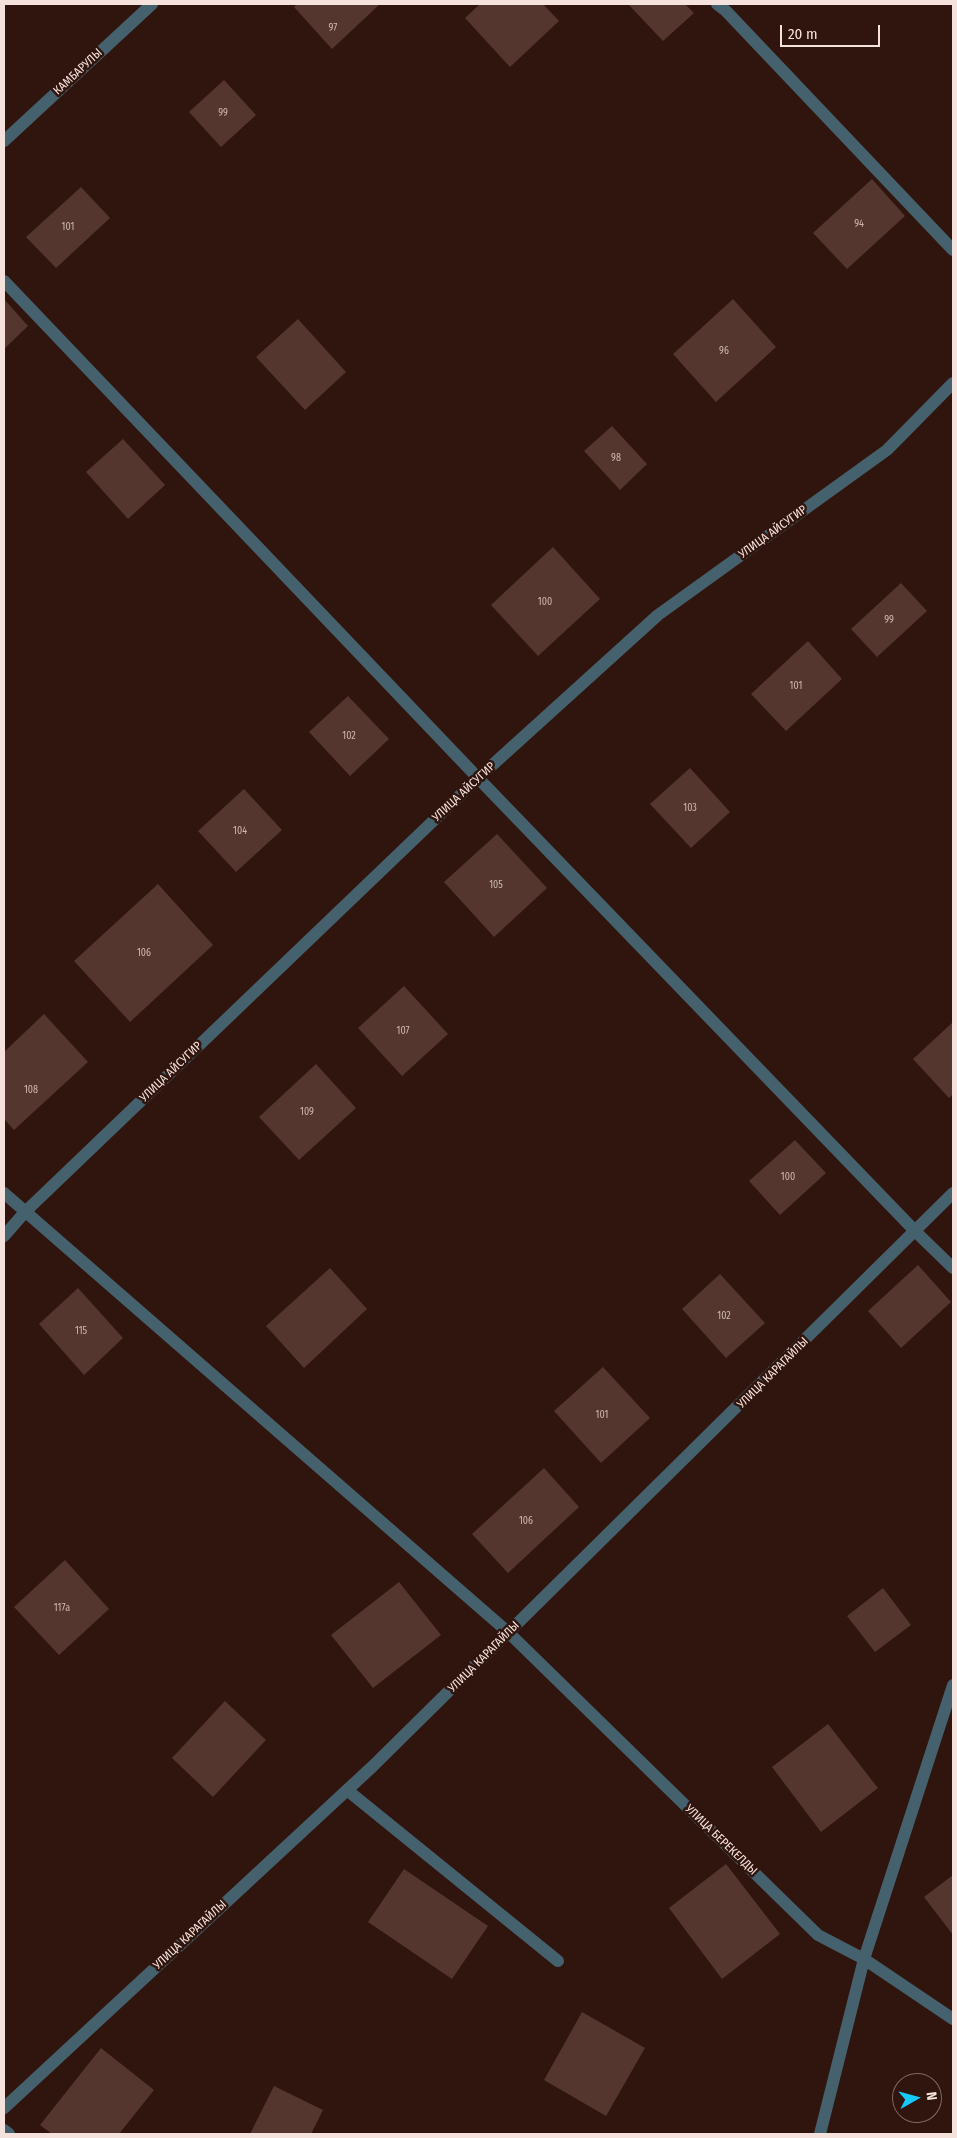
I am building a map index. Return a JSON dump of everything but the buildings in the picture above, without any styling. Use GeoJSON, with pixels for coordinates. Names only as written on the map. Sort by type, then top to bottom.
{"type":"FeatureCollection","features":[{"type":"Feature","properties":{"kind":"street","name":"КАМБАРУЛЫ"},"geometry":{"type":"LineString","coordinates":[[4,141],[152,4]]}},
{"type":"Feature","properties":{"kind":"street"},"geometry":{"type":"LineString","coordinates":[[717,4],[726,11],[953,250]]}},
{"type":"Feature","properties":{"kind":"street"},"geometry":{"type":"LineString","coordinates":[[4,281],[478,778],[916,1232],[953,1268]]}},
{"type":"Feature","properties":{"kind":"street","name":"УЛИЦА АЙСУГИР"},"geometry":{"type":"LineString","coordinates":[[4,1236],[25,1212],[478,778],[658,614],[887,450],[953,383]]}},
{"type":"Feature","properties":{"kind":"street","name":"УЛИЦА БЕРЕКЕЛДЫ"},"geometry":{"type":"LineString","coordinates":[[4,1193],[509,1633],[818,1935],[864,1960],[953,2019]]}},
{"type":"Feature","properties":{"kind":"street","name":"УЛИЦА КАРАГАЙЛЫ"},"geometry":{"type":"LineString","coordinates":[[4,2108],[348,1790],[916,1232],[953,1193]]}},
{"type":"Feature","properties":{"kind":"street"},"geometry":{"type":"LineString","coordinates":[[820,2134],[864,1960],[953,1685]]}},
{"type":"Feature","properties":{"kind":"street"},"geometry":{"type":"LineString","coordinates":[[348,1790],[558,1961]]}},
{"type":"Feature","properties":{"kind":"street"},"geometry":{"type":"LineString","coordinates":[[4,2130],[9,2134]]}}]}
